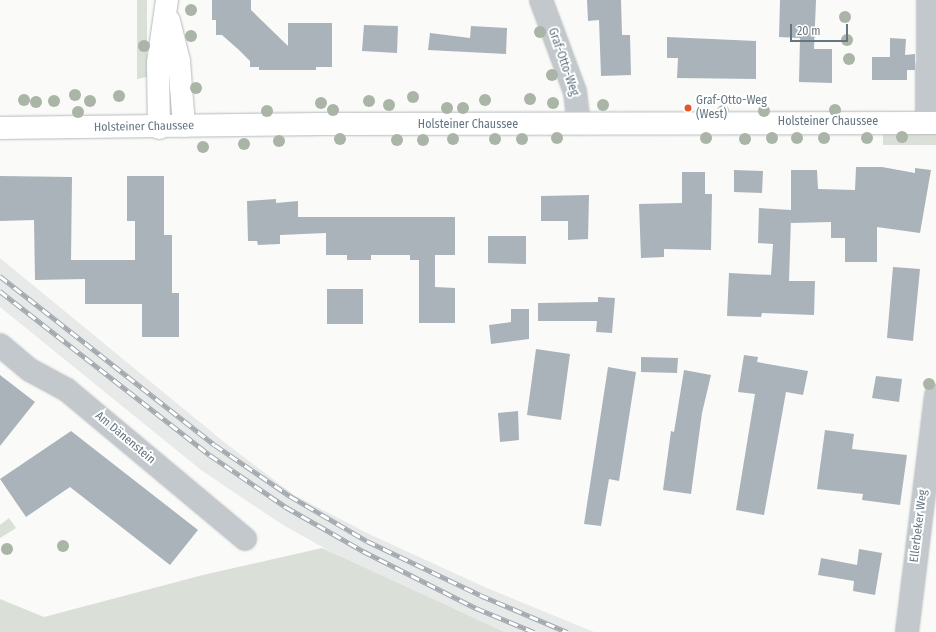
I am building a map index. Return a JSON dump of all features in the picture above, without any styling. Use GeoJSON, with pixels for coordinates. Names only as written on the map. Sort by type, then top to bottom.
{"type":"FeatureCollection","features":[{"type":"Feature","properties":{"kind":"main road"},"geometry":{"type":"LineString","coordinates":[[167,5],[178,62],[184,126]]}},
{"type":"Feature","properties":{"kind":"main road"},"geometry":{"type":"LineString","coordinates":[[159,128],[158,63],[167,5]]}},
{"type":"Feature","properties":{"kind":"main road","name":"Holsteiner Chaussee"},"geometry":{"type":"LineString","coordinates":[[0,128],[931,123]]}},
{"type":"Feature","properties":{"kind":"street","name":"Graf-Otto-Weg"},"geometry":{"type":"LineString","coordinates":[[541,0],[575,92],[578,124]]}},
{"type":"Feature","properties":{"kind":"street"},"geometry":{"type":"LineString","coordinates":[[928,0],[931,123]]}},
{"type":"Feature","properties":{"kind":"street","name":"Am Dänenstein"},"geometry":{"type":"LineString","coordinates":[[0,345],[30,370],[67,390],[245,539]]}},
{"type":"Feature","properties":{"kind":"street","name":"Ellerbeker Weg"},"geometry":{"type":"LineString","coordinates":[[906,632],[936,396]]}},
{"type":"Feature","properties":{"kind":"shaded area"},"geometry":{"type":"Polygon","coordinates":[[[137,0],[147,0],[147,77],[137,79],[137,0]]]}},
{"type":"Feature","properties":{"kind":"shaded area"},"geometry":{"type":"Polygon","coordinates":[[[883,133],[936,133],[936,145],[883,145],[883,133]]]}},
{"type":"Feature","properties":{"kind":"shaded area"},"geometry":{"type":"Polygon","coordinates":[[[0,258],[224,442],[294,495],[371,535],[487,588],[594,632],[503,632],[360,568],[283,525],[201,470],[0,307],[0,258]]]}},
{"type":"Feature","properties":{"kind":"shaded area"},"geometry":{"type":"Polygon","coordinates":[[[9,518],[16,528],[0,538],[0,525],[9,518]]]}},
{"type":"Feature","properties":{"kind":"shaded area"},"geometry":{"type":"Polygon","coordinates":[[[322,548],[504,632],[0,632],[0,599],[44,617],[203,575],[322,548]]]}},
{"type":"Feature","properties":{"kind":"building"},"geometry":{"type":"Polygon","coordinates":[[[212,0],[251,0],[251,10],[288,46],[288,23],[332,23],[332,67],[316,67],[316,70],[259,70],[259,67],[250,67],[250,61],[239,50],[222,35],[216,35],[216,20],[212,20],[212,0]]]}},
{"type":"Feature","properties":{"kind":"building"},"geometry":{"type":"Polygon","coordinates":[[[587,0],[621,0],[622,35],[630,35],[631,75],[601,76],[599,20],[588,21],[587,0]]]}},
{"type":"Feature","properties":{"kind":"building"},"geometry":{"type":"Polygon","coordinates":[[[780,0],[816,0],[814,49],[832,49],[832,83],[799,82],[800,38],[779,37],[780,0]]]}},
{"type":"Feature","properties":{"kind":"building"},"geometry":{"type":"Polygon","coordinates":[[[364,25],[398,26],[397,53],[362,51],[364,25]]]}},
{"type":"Feature","properties":{"kind":"building"},"geometry":{"type":"Polygon","coordinates":[[[471,26],[507,28],[506,54],[428,50],[430,33],[470,38],[471,26]]]}},
{"type":"Feature","properties":{"kind":"building"},"geometry":{"type":"Polygon","coordinates":[[[667,37],[756,41],[756,79],[677,78],[678,58],[667,58],[667,37]]]}},
{"type":"Feature","properties":{"kind":"building"},"geometry":{"type":"Polygon","coordinates":[[[890,38],[906,39],[905,55],[915,54],[915,70],[907,70],[907,80],[872,80],[872,57],[890,57],[890,38]]]}},
{"type":"Feature","properties":{"kind":"building"},"geometry":{"type":"Polygon","coordinates":[[[856,167],[882,167],[915,173],[915,168],[931,170],[920,233],[877,227],[877,262],[845,262],[845,238],[831,238],[831,222],[791,223],[791,218],[789,281],[815,281],[814,315],[762,313],[761,317],[727,316],[729,273],[771,275],[773,244],[758,243],[759,208],[791,210],[791,170],[817,170],[818,189],[855,190],[856,167]]]}},
{"type":"Feature","properties":{"kind":"building"},"geometry":{"type":"Polygon","coordinates":[[[734,170],[763,171],[762,193],[734,192],[734,170]]]}},
{"type":"Feature","properties":{"kind":"building"},"geometry":{"type":"Polygon","coordinates":[[[682,172],[705,172],[705,194],[712,194],[711,250],[664,249],[664,257],[641,258],[639,204],[682,203],[682,172]]]}},
{"type":"Feature","properties":{"kind":"building"},"geometry":{"type":"Polygon","coordinates":[[[0,176],[72,177],[71,260],[135,260],[135,221],[127,221],[127,176],[164,176],[164,235],[172,235],[172,293],[179,293],[179,337],[142,337],[142,304],[85,304],[85,279],[35,280],[34,220],[0,221],[0,176]]]}},
{"type":"Feature","properties":{"kind":"building"},"geometry":{"type":"Polygon","coordinates":[[[589,195],[588,239],[568,240],[568,221],[541,221],[541,196],[589,195]]]}},
{"type":"Feature","properties":{"kind":"building"},"geometry":{"type":"Polygon","coordinates":[[[276,199],[276,203],[298,201],[298,217],[455,217],[455,255],[435,255],[435,287],[455,288],[455,323],[419,323],[419,260],[410,260],[410,255],[371,255],[371,260],[347,260],[347,255],[326,255],[326,233],[280,235],[280,244],[258,245],[257,241],[248,241],[247,201],[276,199]]]}},
{"type":"Feature","properties":{"kind":"building"},"geometry":{"type":"Polygon","coordinates":[[[488,236],[526,236],[526,264],[488,263],[488,236]]]}},
{"type":"Feature","properties":{"kind":"building"},"geometry":{"type":"Polygon","coordinates":[[[893,267],[920,269],[913,341],[887,338],[893,267]]]}},
{"type":"Feature","properties":{"kind":"building"},"geometry":{"type":"Polygon","coordinates":[[[327,289],[363,289],[363,324],[327,324],[327,289]]]}},
{"type":"Feature","properties":{"kind":"building"},"geometry":{"type":"Polygon","coordinates":[[[598,297],[615,298],[612,333],[596,332],[597,321],[538,321],[538,303],[598,302],[598,297]]]}},
{"type":"Feature","properties":{"kind":"building"},"geometry":{"type":"Polygon","coordinates":[[[511,309],[529,309],[529,339],[491,344],[489,325],[511,322],[511,309]]]}},
{"type":"Feature","properties":{"kind":"building"},"geometry":{"type":"Polygon","coordinates":[[[536,349],[570,354],[561,420],[527,415],[536,349]]]}},
{"type":"Feature","properties":{"kind":"building"},"geometry":{"type":"Polygon","coordinates":[[[744,355],[758,357],[757,362],[808,371],[803,395],[786,392],[764,515],[736,510],[755,394],[738,392],[744,355]]]}},
{"type":"Feature","properties":{"kind":"building"},"geometry":{"type":"Polygon","coordinates":[[[641,357],[678,358],[677,373],[641,372],[641,357]]]}},
{"type":"Feature","properties":{"kind":"building"},"geometry":{"type":"Polygon","coordinates":[[[608,367],[636,372],[619,481],[609,479],[601,526],[584,524],[608,367]]]}},
{"type":"Feature","properties":{"kind":"building"},"geometry":{"type":"Polygon","coordinates":[[[684,370],[711,375],[702,413],[691,494],[663,490],[671,431],[674,432],[684,370]]]}},
{"type":"Feature","properties":{"kind":"building"},"geometry":{"type":"Polygon","coordinates":[[[0,375],[35,402],[0,446],[0,375]]]}},
{"type":"Feature","properties":{"kind":"building"},"geometry":{"type":"Polygon","coordinates":[[[876,376],[902,379],[899,402],[872,398],[876,376]]]}},
{"type":"Feature","properties":{"kind":"building"},"geometry":{"type":"Polygon","coordinates":[[[518,411],[519,440],[500,442],[498,413],[518,411]]]}},
{"type":"Feature","properties":{"kind":"building"},"geometry":{"type":"Polygon","coordinates":[[[825,430],[854,434],[852,449],[907,455],[900,505],[862,500],[863,494],[817,489],[825,430]]]}},
{"type":"Feature","properties":{"kind":"building"},"geometry":{"type":"Polygon","coordinates":[[[71,431],[198,530],[170,565],[70,487],[26,517],[0,479],[71,431]]]}},
{"type":"Feature","properties":{"kind":"building"},"geometry":{"type":"Polygon","coordinates":[[[859,549],[882,553],[875,595],[853,591],[854,581],[818,575],[821,558],[857,565],[859,549]]]}},
{"type":"Feature","properties":{"kind":"railway"},"geometry":{"type":"LineString","coordinates":[[0,276],[215,445],[290,496],[367,541],[480,595],[567,632]]}},
{"type":"Feature","properties":{"kind":"railway"},"geometry":{"type":"LineString","coordinates":[[0,291],[210,455],[286,507],[363,551],[476,608],[534,632]]}},
{"type":"Feature","properties":{"kind":"place","name":"Graf-Otto-Weg (West)"},"geometry":{"type":"Point","coordinates":[688,108]}}]}
